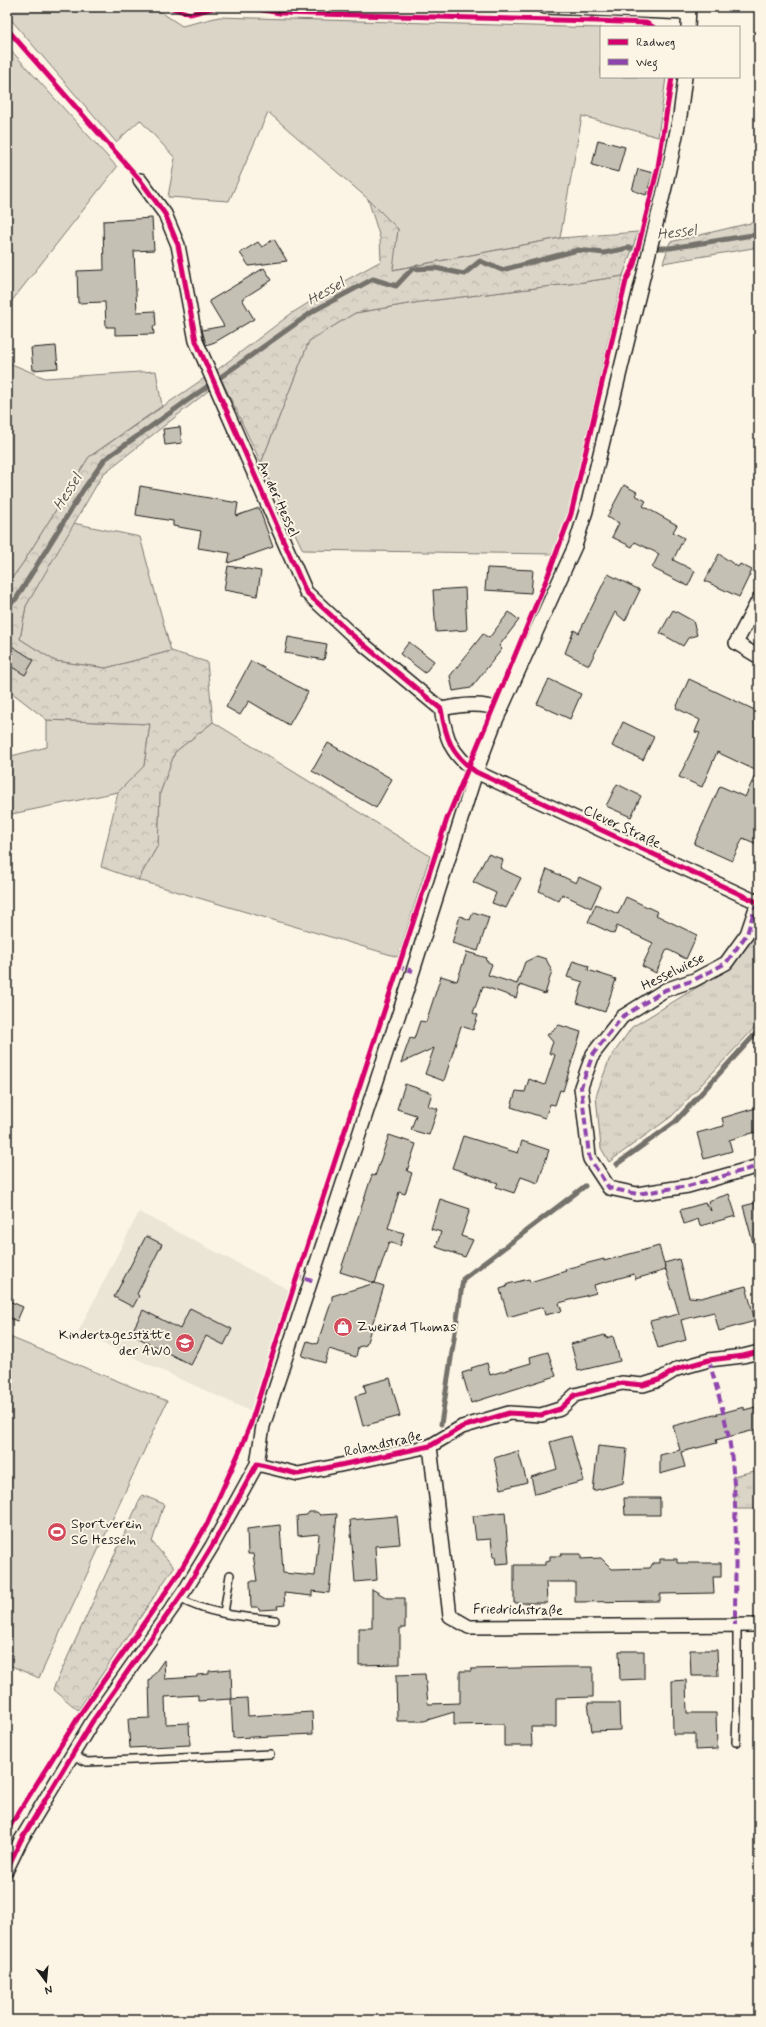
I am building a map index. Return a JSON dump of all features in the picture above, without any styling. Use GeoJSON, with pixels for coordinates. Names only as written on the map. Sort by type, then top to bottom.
{"type":"FeatureCollection","features":[{"type":"Feature","properties":{"kind":"street"},"geometry":{"type":"LineString","coordinates":[[545,7],[689,10],[688,26]]}},
{"type":"Feature","properties":{"kind":"street"},"geometry":{"type":"LineString","coordinates":[[7,1869],[21,1840],[71,1755],[92,1722],[179,1598],[212,1546],[258,1464],[263,1426],[413,972],[476,772],[501,710],[577,539],[608,427],[653,237],[677,133],[685,78]]}},
{"type":"Feature","properties":{"kind":"street","name":"An der Hessel"},"geometry":{"type":"LineString","coordinates":[[140,180],[165,214],[178,245],[196,341],[306,592],[351,634],[441,709]]}},
{"type":"Feature","properties":{"kind":"street"},"geometry":{"type":"LineString","coordinates":[[759,599],[736,643],[759,658]]}},
{"type":"Feature","properties":{"kind":"street"},"geometry":{"type":"LineString","coordinates":[[476,772],[459,758],[445,735],[441,709],[463,704],[493,707],[501,710]]}},
{"type":"Feature","properties":{"kind":"street","name":"Clever Straße"},"geometry":{"type":"LineString","coordinates":[[476,772],[758,901]]}},
{"type":"Feature","properties":{"kind":"street","name":"Hesselwiese"},"geometry":{"type":"LineString","coordinates":[[758,901],[747,934],[726,963],[694,980],[665,990],[622,1017],[593,1054],[581,1087],[590,1159],[609,1188],[637,1194],[688,1186],[759,1166]]}},
{"type":"Feature","properties":{"kind":"street","name":"Rolandstraße"},"geometry":{"type":"LineString","coordinates":[[258,1464],[298,1474],[430,1446],[462,1427],[509,1413],[541,1415],[560,1409],[575,1396],[622,1383],[644,1385],[659,1380],[677,1369],[709,1360],[743,1356],[759,1352]]}},
{"type":"Feature","properties":{"kind":"street","name":"Friedrichstraße"},"geometry":{"type":"LineString","coordinates":[[430,1446],[450,1616],[469,1627],[759,1625]]}},
{"type":"Feature","properties":{"kind":"lane"},"geometry":{"type":"LineString","coordinates":[[224,1613],[230,1575]]}},
{"type":"Feature","properties":{"kind":"lane"},"geometry":{"type":"LineString","coordinates":[[179,1598],[194,1606],[245,1618],[275,1620]]}},
{"type":"Feature","properties":{"kind":"lane"},"geometry":{"type":"LineString","coordinates":[[736,1742],[737,1625]]}},
{"type":"Feature","properties":{"kind":"lane"},"geometry":{"type":"LineString","coordinates":[[71,1755],[87,1762],[270,1754]]}},
{"type":"Feature","properties":{"kind":"shaded area"},"geometry":{"type":"Polygon","coordinates":[[[139,1212],[289,1290],[250,1411],[78,1332],[139,1212]]]}},
{"type":"Feature","properties":{"kind":"green space"},"geometry":{"type":"Polygon","coordinates":[[[7,7],[153,7],[182,26],[219,17],[600,28],[600,78],[666,78],[658,137],[582,116],[560,238],[392,270],[398,229],[368,199],[268,112],[229,201],[168,197],[175,158],[140,120],[116,142],[7,15],[7,7]]]}},
{"type":"Feature","properties":{"kind":"green space"},"geometry":{"type":"Polygon","coordinates":[[[7,46],[117,167],[7,307],[7,46]]]}},
{"type":"Feature","properties":{"kind":"green space"},"geometry":{"type":"Polygon","coordinates":[[[368,199],[398,229],[393,270],[560,238],[638,232],[623,276],[420,302],[355,313],[309,341],[261,463],[217,370],[292,313],[339,284],[381,261],[380,238],[368,199]]]}},
{"type":"Feature","properties":{"kind":"green space"},"geometry":{"type":"Polygon","coordinates":[[[759,221],[759,247],[663,263],[670,242],[759,221]]]}},
{"type":"Feature","properties":{"kind":"green space"},"geometry":{"type":"Polygon","coordinates":[[[623,276],[567,517],[553,554],[303,550],[261,463],[309,341],[355,313],[420,302],[623,276]]]}},
{"type":"Feature","properties":{"kind":"green space"},"geometry":{"type":"Polygon","coordinates":[[[7,362],[45,378],[156,371],[162,406],[89,457],[23,563],[7,585],[7,362]]]}},
{"type":"Feature","properties":{"kind":"green space"},"geometry":{"type":"Polygon","coordinates":[[[206,377],[212,388],[103,474],[26,606],[20,639],[55,661],[106,668],[171,651],[207,662],[213,722],[175,752],[160,793],[158,845],[138,880],[101,867],[118,792],[144,766],[150,724],[47,720],[11,692],[7,686],[7,585],[23,563],[89,457],[206,377]]]}},
{"type":"Feature","properties":{"kind":"green space"},"geometry":{"type":"Polygon","coordinates":[[[73,523],[140,537],[171,651],[106,668],[55,661],[20,639],[26,606],[73,523]]]}},
{"type":"Feature","properties":{"kind":"green space"},"geometry":{"type":"Polygon","coordinates":[[[47,720],[150,724],[144,766],[118,792],[7,815],[7,757],[47,747],[47,720]]]}},
{"type":"Feature","properties":{"kind":"green space"},"geometry":{"type":"Polygon","coordinates":[[[213,722],[430,856],[398,957],[138,880],[158,845],[160,793],[175,752],[213,722]]]}},
{"type":"Feature","properties":{"kind":"green space"},"geometry":{"type":"Polygon","coordinates":[[[759,926],[759,1023],[672,1116],[609,1162],[601,1148],[596,1096],[609,1060],[632,1027],[730,967],[759,926]]]}},
{"type":"Feature","properties":{"kind":"green space","name":"Sportverein SG Hesseln"},"geometry":{"type":"Polygon","coordinates":[[[7,1336],[167,1401],[39,1678],[7,1664],[7,1336]]]}},
{"type":"Feature","properties":{"kind":"green space"},"geometry":{"type":"Polygon","coordinates":[[[759,1470],[759,1509],[735,1509],[733,1476],[759,1470]]]}},
{"type":"Feature","properties":{"kind":"green space"},"geometry":{"type":"Polygon","coordinates":[[[142,1495],[164,1504],[152,1542],[174,1567],[78,1710],[53,1689],[142,1495]]]}},
{"type":"Feature","properties":{"kind":"building"},"geometry":{"type":"Polygon","coordinates":[[[598,140],[625,147],[618,172],[592,165],[598,140]]]}},
{"type":"Feature","properties":{"kind":"building"},"geometry":{"type":"Polygon","coordinates":[[[638,169],[653,173],[646,195],[632,190],[638,169]]]}},
{"type":"Feature","properties":{"kind":"building"},"geometry":{"type":"Polygon","coordinates":[[[152,218],[154,250],[134,251],[137,312],[155,311],[156,326],[153,326],[154,334],[115,335],[115,327],[106,327],[105,302],[78,303],[77,271],[104,270],[103,221],[152,218]]]}},
{"type":"Feature","properties":{"kind":"building"},"geometry":{"type":"Polygon","coordinates":[[[274,239],[287,261],[249,266],[240,253],[258,242],[262,247],[274,239]]]}},
{"type":"Feature","properties":{"kind":"building"},"geometry":{"type":"Polygon","coordinates":[[[264,268],[272,280],[242,299],[254,319],[215,342],[206,345],[202,330],[224,326],[209,301],[264,268]]]}},
{"type":"Feature","properties":{"kind":"building"},"geometry":{"type":"Polygon","coordinates":[[[56,346],[58,368],[33,370],[31,348],[56,346]]]}},
{"type":"Feature","properties":{"kind":"building"},"geometry":{"type":"Polygon","coordinates":[[[180,427],[182,443],[165,445],[163,429],[180,427]]]}},
{"type":"Feature","properties":{"kind":"building"},"geometry":{"type":"Polygon","coordinates":[[[624,485],[637,492],[635,495],[646,501],[643,506],[677,525],[673,532],[684,538],[673,560],[695,571],[688,586],[652,568],[659,554],[635,542],[632,547],[612,537],[619,523],[607,517],[624,485]]]}},
{"type":"Feature","properties":{"kind":"building"},"geometry":{"type":"Polygon","coordinates":[[[140,486],[238,503],[236,516],[259,508],[273,547],[228,563],[230,553],[198,548],[201,531],[173,526],[173,521],[136,515],[140,486]]]}},
{"type":"Feature","properties":{"kind":"building"},"geometry":{"type":"Polygon","coordinates":[[[719,554],[738,567],[740,564],[752,570],[739,597],[705,581],[719,554]]]}},
{"type":"Feature","properties":{"kind":"building"},"geometry":{"type":"Polygon","coordinates":[[[228,566],[261,571],[257,596],[224,590],[228,566]]]}},
{"type":"Feature","properties":{"kind":"building"},"geometry":{"type":"Polygon","coordinates":[[[487,568],[533,570],[531,593],[485,590],[487,568]]]}},
{"type":"Feature","properties":{"kind":"building"},"geometry":{"type":"Polygon","coordinates":[[[608,574],[640,590],[625,621],[615,612],[589,665],[565,653],[574,630],[579,633],[608,574]]]}},
{"type":"Feature","properties":{"kind":"building"},"geometry":{"type":"Polygon","coordinates":[[[465,588],[467,630],[436,632],[433,590],[465,588]]]}},
{"type":"Feature","properties":{"kind":"building"},"geometry":{"type":"Polygon","coordinates":[[[673,610],[693,621],[697,635],[688,638],[683,646],[660,633],[673,610]]]}},
{"type":"Feature","properties":{"kind":"building"},"geometry":{"type":"Polygon","coordinates":[[[509,612],[519,620],[499,646],[502,649],[471,688],[453,691],[450,676],[483,634],[489,638],[509,612]]]}},
{"type":"Feature","properties":{"kind":"building"},"geometry":{"type":"Polygon","coordinates":[[[288,637],[327,644],[324,660],[285,653],[288,637]]]}},
{"type":"Feature","properties":{"kind":"building"},"geometry":{"type":"Polygon","coordinates":[[[409,642],[434,661],[425,673],[400,654],[409,642]]]}},
{"type":"Feature","properties":{"kind":"building"},"geometry":{"type":"Polygon","coordinates":[[[7,643],[34,660],[25,675],[7,664],[7,643]]]}},
{"type":"Feature","properties":{"kind":"building"},"geometry":{"type":"Polygon","coordinates":[[[251,661],[308,692],[289,725],[249,701],[240,715],[226,707],[251,661]]]}},
{"type":"Feature","properties":{"kind":"building"},"geometry":{"type":"Polygon","coordinates":[[[549,679],[581,694],[570,719],[537,704],[549,679]]]}},
{"type":"Feature","properties":{"kind":"building"},"geometry":{"type":"Polygon","coordinates":[[[689,679],[759,712],[759,845],[743,838],[732,861],[694,844],[720,786],[745,797],[757,771],[717,752],[702,787],[679,777],[700,733],[695,732],[700,720],[676,708],[689,679]]]}},
{"type":"Feature","properties":{"kind":"building"},"geometry":{"type":"Polygon","coordinates":[[[623,722],[654,737],[643,760],[612,746],[623,722]]]}},
{"type":"Feature","properties":{"kind":"building"},"geometry":{"type":"Polygon","coordinates":[[[328,743],[392,779],[376,808],[312,771],[328,743]]]}},
{"type":"Feature","properties":{"kind":"building"},"geometry":{"type":"Polygon","coordinates":[[[617,784],[641,796],[631,817],[606,806],[617,784]]]}},
{"type":"Feature","properties":{"kind":"building"},"geometry":{"type":"Polygon","coordinates":[[[488,854],[502,859],[503,861],[500,868],[521,878],[506,908],[492,903],[496,893],[473,882],[488,854]]]}},
{"type":"Feature","properties":{"kind":"building"},"geometry":{"type":"Polygon","coordinates":[[[547,869],[576,883],[579,877],[601,887],[591,908],[562,894],[559,901],[539,891],[547,869]]]}},
{"type":"Feature","properties":{"kind":"building"},"geometry":{"type":"Polygon","coordinates":[[[626,897],[658,912],[656,915],[697,935],[686,959],[667,949],[656,973],[642,966],[653,943],[617,926],[614,934],[588,922],[596,904],[618,914],[626,897]]]}},
{"type":"Feature","properties":{"kind":"building"},"geometry":{"type":"Polygon","coordinates":[[[473,912],[489,917],[478,951],[452,943],[460,916],[470,920],[473,912]]]}},
{"type":"Feature","properties":{"kind":"building"},"geometry":{"type":"Polygon","coordinates":[[[467,952],[487,958],[486,961],[492,964],[488,975],[517,984],[525,962],[537,956],[546,959],[552,971],[545,994],[520,985],[516,998],[483,986],[473,1013],[478,1015],[473,1030],[461,1026],[444,1081],[425,1074],[434,1048],[401,1063],[410,1038],[414,1039],[420,1021],[426,1022],[441,976],[457,981],[467,952]]]}},
{"type":"Feature","properties":{"kind":"building"},"geometry":{"type":"Polygon","coordinates":[[[573,961],[589,966],[588,970],[616,979],[605,1012],[577,1003],[583,982],[567,977],[573,961]]]}},
{"type":"Feature","properties":{"kind":"building"},"geometry":{"type":"Polygon","coordinates":[[[559,1025],[581,1032],[563,1091],[560,1090],[555,1105],[550,1104],[545,1118],[511,1107],[516,1091],[525,1092],[529,1079],[545,1085],[555,1055],[549,1053],[553,1042],[547,1035],[559,1025]]]}},
{"type":"Feature","properties":{"kind":"building"},"geometry":{"type":"Polygon","coordinates":[[[405,1084],[432,1093],[428,1106],[438,1109],[429,1135],[411,1130],[416,1115],[397,1109],[405,1084]]]}},
{"type":"Feature","properties":{"kind":"building"},"geometry":{"type":"Polygon","coordinates":[[[759,1107],[759,1131],[729,1140],[732,1151],[704,1159],[697,1133],[724,1126],[722,1118],[759,1107]]]}},
{"type":"Feature","properties":{"kind":"building"},"geometry":{"type":"Polygon","coordinates":[[[389,1135],[416,1144],[407,1171],[412,1173],[405,1194],[399,1192],[388,1228],[404,1233],[400,1246],[389,1242],[375,1283],[340,1272],[372,1175],[375,1176],[389,1135]]]}},
{"type":"Feature","properties":{"kind":"building"},"geometry":{"type":"Polygon","coordinates":[[[463,1136],[518,1153],[522,1141],[549,1150],[538,1183],[521,1177],[514,1193],[496,1187],[498,1183],[452,1168],[463,1136]]]}},
{"type":"Feature","properties":{"kind":"building"},"geometry":{"type":"Polygon","coordinates":[[[729,1194],[736,1216],[700,1226],[698,1219],[684,1224],[680,1210],[705,1203],[711,1211],[708,1201],[729,1194]]]}},
{"type":"Feature","properties":{"kind":"building"},"geometry":{"type":"Polygon","coordinates":[[[440,1199],[470,1209],[461,1236],[473,1240],[465,1257],[436,1247],[441,1232],[431,1229],[440,1199]]]}},
{"type":"Feature","properties":{"kind":"building"},"geometry":{"type":"Polygon","coordinates":[[[759,1202],[759,1250],[755,1250],[743,1206],[759,1202]]]}},
{"type":"Feature","properties":{"kind":"building"},"geometry":{"type":"Polygon","coordinates":[[[146,1236],[162,1244],[137,1294],[139,1296],[133,1307],[114,1297],[146,1236]]]}},
{"type":"Feature","properties":{"kind":"building"},"geometry":{"type":"Polygon","coordinates":[[[659,1246],[666,1270],[635,1279],[634,1274],[594,1285],[596,1293],[559,1303],[562,1311],[545,1315],[543,1307],[508,1317],[500,1289],[506,1287],[508,1284],[529,1279],[530,1282],[566,1271],[565,1269],[604,1259],[604,1261],[659,1246]]]}},
{"type":"Feature","properties":{"kind":"building"},"geometry":{"type":"Polygon","coordinates":[[[679,1259],[689,1297],[701,1298],[746,1286],[755,1321],[719,1331],[714,1312],[681,1320],[686,1340],[658,1348],[650,1321],[679,1314],[664,1263],[679,1259]]]}},
{"type":"Feature","properties":{"kind":"building"},"geometry":{"type":"Polygon","coordinates":[[[375,1283],[384,1286],[366,1345],[358,1347],[356,1357],[329,1349],[325,1363],[302,1356],[307,1341],[317,1344],[332,1296],[375,1283]]]}},
{"type":"Feature","properties":{"kind":"building"},"geometry":{"type":"Polygon","coordinates":[[[7,1300],[23,1307],[17,1321],[7,1317],[7,1300]]]}},
{"type":"Feature","properties":{"kind":"building"},"geometry":{"type":"Polygon","coordinates":[[[190,1308],[232,1329],[224,1345],[206,1336],[191,1365],[131,1334],[143,1310],[180,1329],[190,1308]]]}},
{"type":"Feature","properties":{"kind":"building"},"geometry":{"type":"Polygon","coordinates":[[[605,1335],[606,1338],[613,1336],[620,1361],[578,1371],[571,1344],[605,1335]]]}},
{"type":"Feature","properties":{"kind":"building"},"geometry":{"type":"Polygon","coordinates":[[[548,1352],[556,1376],[471,1403],[462,1373],[472,1370],[471,1368],[487,1363],[490,1375],[531,1363],[530,1357],[548,1352]]]}},
{"type":"Feature","properties":{"kind":"building"},"geometry":{"type":"Polygon","coordinates":[[[390,1378],[400,1416],[363,1426],[355,1396],[366,1393],[364,1385],[390,1378]]]}},
{"type":"Feature","properties":{"kind":"building"},"geometry":{"type":"Polygon","coordinates":[[[759,1406],[759,1429],[716,1440],[717,1443],[681,1452],[685,1467],[660,1474],[660,1455],[680,1450],[673,1426],[744,1407],[744,1410],[759,1406]]]}},
{"type":"Feature","properties":{"kind":"building"},"geometry":{"type":"Polygon","coordinates":[[[571,1436],[584,1481],[535,1494],[531,1477],[557,1469],[550,1442],[571,1436]]]}},
{"type":"Feature","properties":{"kind":"building"},"geometry":{"type":"Polygon","coordinates":[[[598,1446],[627,1449],[623,1483],[593,1491],[598,1446]]]}},
{"type":"Feature","properties":{"kind":"building"},"geometry":{"type":"Polygon","coordinates":[[[518,1451],[527,1482],[501,1489],[494,1458],[518,1451]]]}},
{"type":"Feature","properties":{"kind":"building"},"geometry":{"type":"Polygon","coordinates":[[[624,1498],[660,1498],[660,1515],[625,1515],[624,1498]]]}},
{"type":"Feature","properties":{"kind":"building"},"geometry":{"type":"Polygon","coordinates":[[[309,1512],[317,1512],[320,1515],[337,1514],[329,1593],[312,1591],[312,1596],[284,1593],[285,1605],[277,1606],[278,1609],[259,1610],[258,1607],[251,1607],[250,1581],[257,1581],[253,1554],[248,1554],[247,1529],[280,1525],[283,1573],[315,1576],[319,1534],[298,1536],[297,1516],[307,1515],[309,1512]]]}},
{"type":"Feature","properties":{"kind":"building"},"geometry":{"type":"Polygon","coordinates":[[[505,1512],[509,1563],[496,1564],[495,1557],[493,1557],[491,1539],[476,1540],[473,1516],[505,1512]]]}},
{"type":"Feature","properties":{"kind":"building"},"geometry":{"type":"Polygon","coordinates":[[[397,1516],[400,1544],[375,1546],[377,1580],[355,1582],[350,1520],[397,1516]]]}},
{"type":"Feature","properties":{"kind":"building"},"geometry":{"type":"Polygon","coordinates":[[[561,1554],[581,1554],[581,1559],[601,1558],[612,1569],[650,1568],[653,1563],[660,1563],[660,1559],[677,1559],[677,1563],[721,1563],[721,1577],[713,1577],[714,1593],[660,1594],[660,1601],[575,1602],[575,1582],[546,1582],[547,1603],[514,1603],[514,1565],[545,1565],[545,1562],[550,1561],[550,1556],[561,1556],[561,1554]]]}},
{"type":"Feature","properties":{"kind":"building"},"geometry":{"type":"Polygon","coordinates":[[[372,1589],[387,1598],[405,1598],[405,1628],[400,1628],[400,1664],[359,1665],[359,1628],[372,1628],[372,1589]]]}},
{"type":"Feature","properties":{"kind":"building"},"geometry":{"type":"Polygon","coordinates":[[[690,1650],[717,1650],[718,1676],[691,1676],[690,1650]]]}},
{"type":"Feature","properties":{"kind":"building"},"geometry":{"type":"Polygon","coordinates":[[[619,1651],[644,1651],[644,1679],[620,1680],[619,1651]]]}},
{"type":"Feature","properties":{"kind":"building"},"geometry":{"type":"Polygon","coordinates":[[[164,1660],[165,1679],[197,1677],[197,1675],[209,1674],[209,1671],[231,1669],[232,1699],[198,1701],[198,1695],[165,1697],[166,1724],[189,1723],[190,1745],[130,1748],[128,1719],[150,1718],[149,1681],[164,1660]]]}},
{"type":"Feature","properties":{"kind":"building"},"geometry":{"type":"Polygon","coordinates":[[[593,1667],[593,1697],[556,1698],[556,1727],[531,1727],[532,1746],[504,1746],[504,1724],[454,1725],[454,1712],[424,1721],[397,1721],[396,1675],[425,1674],[428,1704],[460,1703],[460,1671],[471,1671],[471,1669],[593,1667]]]}},
{"type":"Feature","properties":{"kind":"building"},"geometry":{"type":"Polygon","coordinates":[[[686,1680],[687,1713],[716,1713],[717,1749],[695,1750],[695,1734],[673,1734],[672,1681],[686,1680]]]}},
{"type":"Feature","properties":{"kind":"building"},"geometry":{"type":"Polygon","coordinates":[[[247,1698],[248,1716],[312,1712],[313,1734],[233,1738],[231,1699],[247,1698]]]}},
{"type":"Feature","properties":{"kind":"building"},"geometry":{"type":"Polygon","coordinates":[[[588,1703],[619,1703],[620,1730],[592,1731],[588,1703]]]}},
{"type":"Feature","properties":{"kind":"waterway","name":"Hessel"},"geometry":{"type":"LineString","coordinates":[[7,606],[16,599],[83,490],[105,459],[315,310],[373,279],[396,286],[412,269],[435,268],[464,274],[480,261],[502,270],[578,250],[604,253],[628,248],[670,248],[759,234]]}},
{"type":"Feature","properties":{"kind":"waterway"},"geometry":{"type":"LineString","coordinates":[[617,1164],[675,1122],[759,1030]]}},
{"type":"Feature","properties":{"kind":"waterway"},"geometry":{"type":"LineString","coordinates":[[441,1424],[463,1279],[585,1186]]}},
{"type":"Feature","properties":{"kind":"marked path"},"geometry":{"type":"LineString","coordinates":[[757,902],[747,934],[726,963],[694,980],[665,990],[622,1017],[593,1054],[581,1087],[590,1159],[609,1188],[637,1194],[688,1186],[759,1166]]}},
{"type":"Feature","properties":{"kind":"marked path"},"geometry":{"type":"LineString","coordinates":[[396,966],[413,971]]}},
{"type":"Feature","properties":{"kind":"marked path"},"geometry":{"type":"LineString","coordinates":[[294,1275],[312,1281]]}},
{"type":"Feature","properties":{"kind":"marked path"},"geometry":{"type":"LineString","coordinates":[[709,1360],[722,1406],[731,1452],[735,1495],[736,1538],[735,1625]]}},
{"type":"Feature","properties":{"kind":"cycle path"},"geometry":{"type":"LineString","coordinates":[[169,7],[190,14],[217,7]]}},
{"type":"Feature","properties":{"kind":"cycle path"},"geometry":{"type":"LineString","coordinates":[[246,7],[280,13],[596,21],[646,23],[651,26]]}},
{"type":"Feature","properties":{"kind":"cycle path"},"geometry":{"type":"LineString","coordinates":[[7,29],[140,180],[165,214],[178,245],[196,341],[306,592],[351,634],[441,709],[445,729],[451,745],[461,759],[476,772],[759,903]]}},
{"type":"Feature","properties":{"kind":"cycle path"},"geometry":{"type":"LineString","coordinates":[[7,1831],[81,1713],[179,1573],[207,1524],[251,1423],[295,1283],[447,819],[547,578],[571,514],[626,281],[634,264],[658,167],[672,78]]}},
{"type":"Feature","properties":{"kind":"cycle path"},"geometry":{"type":"LineString","coordinates":[[7,1869],[21,1840],[92,1722],[187,1587],[212,1546],[257,1464],[298,1474],[430,1446],[462,1427],[509,1413],[541,1415],[560,1409],[575,1395],[622,1383],[643,1385],[659,1380],[677,1369],[709,1360],[743,1356],[759,1352]]}},
{"type":"Feature","properties":{"kind":"place","name":"Zweirad Thomas"},"geometry":{"type":"Point","coordinates":[343,1327]}},
{"type":"Feature","properties":{"kind":"place","name":"Kindertagesstätte der AWO"},"geometry":{"type":"Point","coordinates":[185,1343]}},
{"type":"Feature","properties":{"kind":"place","name":"Sportverein SG Hesseln"},"geometry":{"type":"Point","coordinates":[57,1532]}}]}
